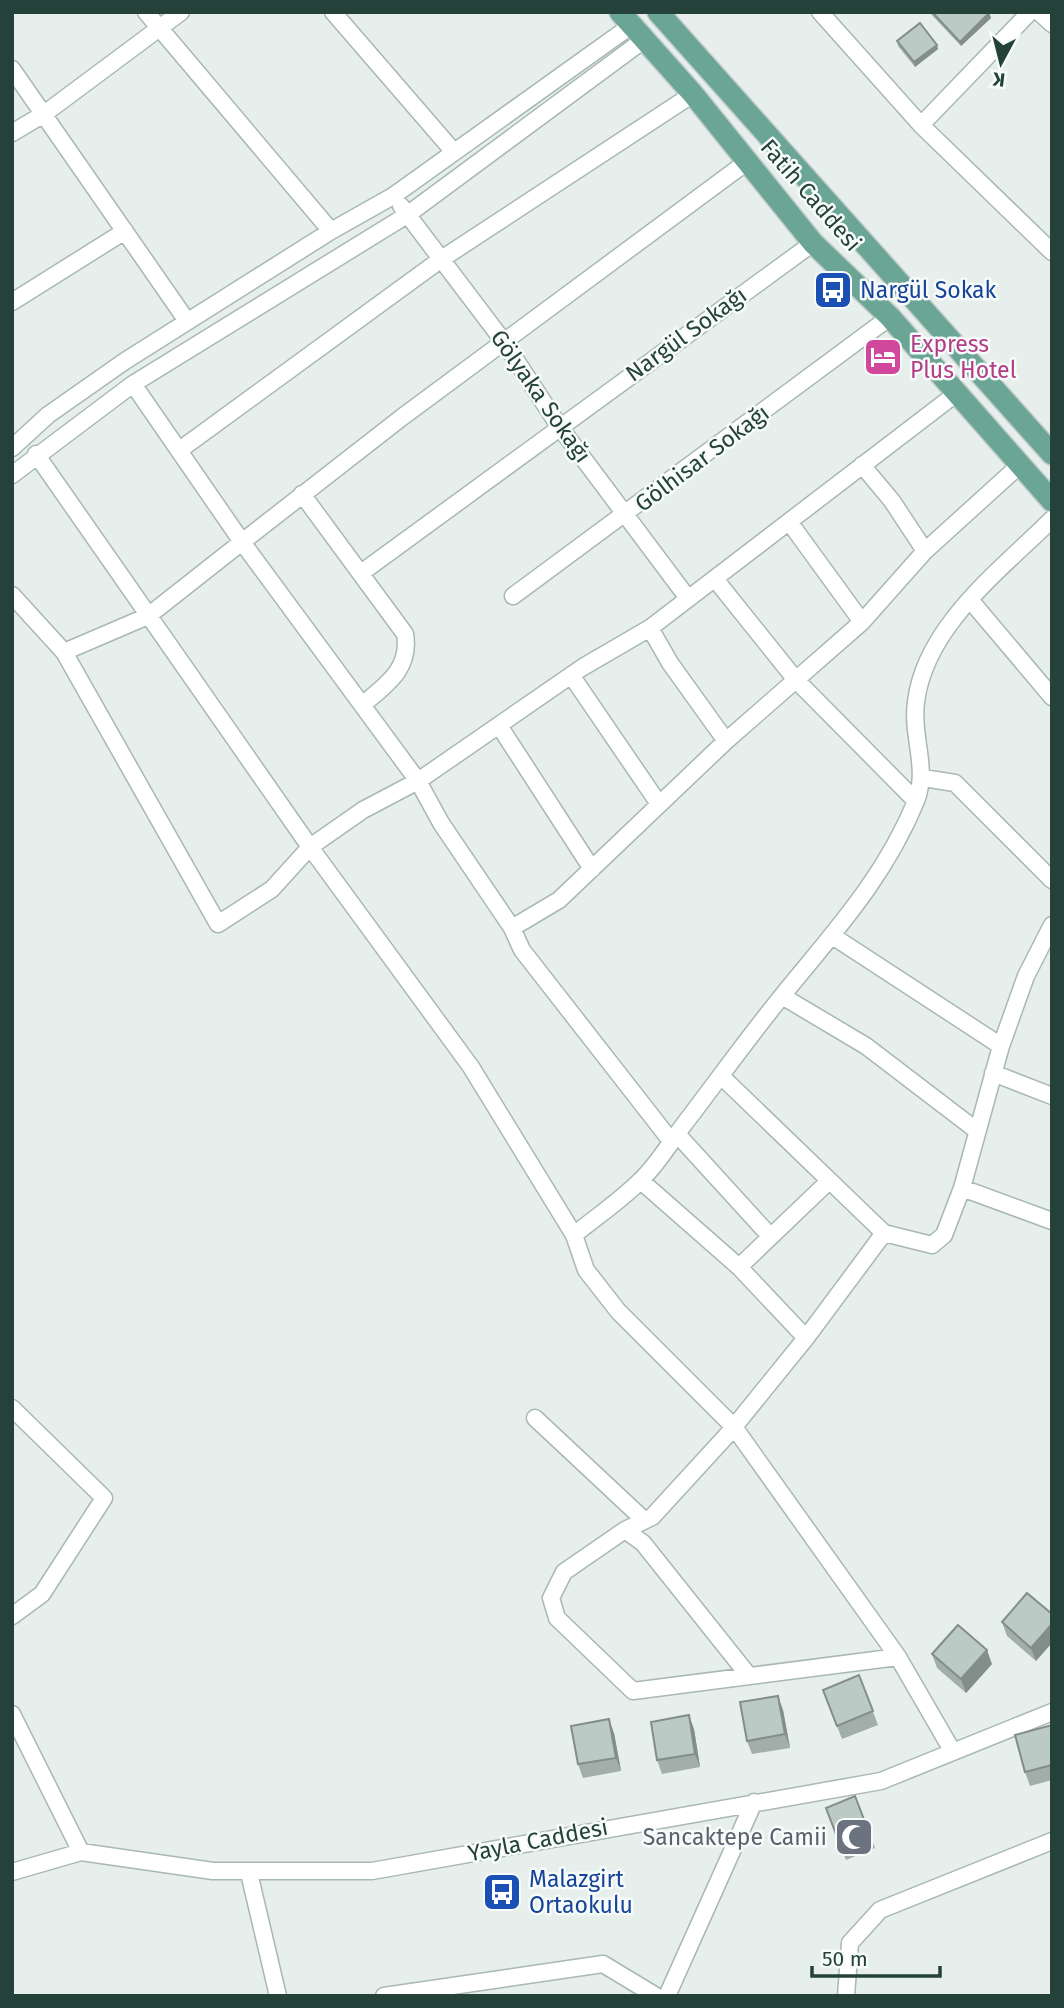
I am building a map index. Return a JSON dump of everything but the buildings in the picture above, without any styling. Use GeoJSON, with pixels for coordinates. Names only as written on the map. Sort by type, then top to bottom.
{"type":"FeatureCollection","features":[{"type":"Feature","properties":{"kind":"main road","name":"Fatih Caddesi"},"geometry":{"type":"LineString","coordinates":[[658,12],[1052,454]]}},
{"type":"Feature","properties":{"kind":"main road","name":"Fatih Caddesi"},"geometry":{"type":"LineString","coordinates":[[632,25],[693,93],[813,243],[890,317],[1052,501]]}},
{"type":"Feature","properties":{"kind":"street"},"geometry":{"type":"LineString","coordinates":[[146,12],[331,231]]}},
{"type":"Feature","properties":{"kind":"street"},"geometry":{"type":"LineString","coordinates":[[12,134],[44,114],[181,12]]}},
{"type":"Feature","properties":{"kind":"street"},"geometry":{"type":"LineString","coordinates":[[332,12],[454,152]]}},
{"type":"Feature","properties":{"kind":"street"},"geometry":{"type":"LineString","coordinates":[[820,12],[921,125],[1052,252]]}},
{"type":"Feature","properties":{"kind":"street"},"geometry":{"type":"LineString","coordinates":[[921,125],[1030,12]]}},
{"type":"Feature","properties":{"kind":"street"},"geometry":{"type":"LineString","coordinates":[[1039,12],[1052,24]]}},
{"type":"Feature","properties":{"kind":"street"},"geometry":{"type":"LineString","coordinates":[[12,448],[48,415],[187,321],[331,231],[393,196],[632,25]]}},
{"type":"Feature","properties":{"kind":"street"},"geometry":{"type":"LineString","coordinates":[[12,475],[36,454],[134,384],[407,215],[632,25]]}},
{"type":"Feature","properties":{"kind":"street"},"geometry":{"type":"LineString","coordinates":[[12,69],[187,321]]}},
{"type":"Feature","properties":{"kind":"street"},"geometry":{"type":"LineString","coordinates":[[181,449],[440,260],[693,93]]}},
{"type":"Feature","properties":{"kind":"street"},"geometry":{"type":"LineString","coordinates":[[64,653],[148,616],[302,494],[748,162]]}},
{"type":"Feature","properties":{"kind":"street","name":"Gölyaka Sokağı"},"geometry":{"type":"LineString","coordinates":[[393,196],[503,342],[559,426],[687,597]]}},
{"type":"Feature","properties":{"kind":"street"},"geometry":{"type":"LineString","coordinates":[[12,302],[125,231]]}},
{"type":"Feature","properties":{"kind":"street","name":"Nargül Sokağı"},"geometry":{"type":"LineString","coordinates":[[361,573],[813,243]]}},
{"type":"Feature","properties":{"kind":"street","name":"Gölhisar Sokağı"},"geometry":{"type":"LineString","coordinates":[[513,596],[890,317]]}},
{"type":"Feature","properties":{"kind":"street"},"geometry":{"type":"LineString","coordinates":[[134,384],[181,449],[242,542],[418,781],[441,823],[512,928],[522,950],[674,1138],[770,1236]]}},
{"type":"Feature","properties":{"kind":"street"},"geometry":{"type":"LineString","coordinates":[[12,595],[64,653],[218,924],[272,889],[310,846],[363,810],[418,781],[500,727],[571,675],[650,628],[687,597],[790,523],[957,393]]}},
{"type":"Feature","properties":{"kind":"street"},"geometry":{"type":"LineString","coordinates":[[36,454],[310,846],[471,1067],[574,1235],[586,1270],[618,1311],[734,1427],[898,1657],[953,1752]]}},
{"type":"Feature","properties":{"kind":"street"},"geometry":{"type":"LineString","coordinates":[[512,928],[559,900],[726,741],[862,622],[925,551],[1021,464]]}},
{"type":"Feature","properties":{"kind":"street"},"geometry":{"type":"LineString","coordinates":[[862,465],[892,501],[925,551]]}},
{"type":"Feature","properties":{"kind":"street"},"geometry":{"type":"LineString","coordinates":[[302,494],[402,627],[406,648],[396,676],[362,705]]}},
{"type":"Feature","properties":{"kind":"street"},"geometry":{"type":"LineString","coordinates":[[574,1235],[641,1181],[782,996],[834,937],[876,880],[916,801],[923,778],[915,712],[919,685],[937,643],[971,601],[1052,519]]}},
{"type":"Feature","properties":{"kind":"street"},"geometry":{"type":"LineString","coordinates":[[790,523],[862,622]]}},
{"type":"Feature","properties":{"kind":"street"},"geometry":{"type":"LineString","coordinates":[[715,579],[796,680],[916,801]]}},
{"type":"Feature","properties":{"kind":"street"},"geometry":{"type":"LineString","coordinates":[[971,601],[1052,697]]}},
{"type":"Feature","properties":{"kind":"street"},"geometry":{"type":"LineString","coordinates":[[650,628],[670,663],[726,741]]}},
{"type":"Feature","properties":{"kind":"street"},"geometry":{"type":"LineString","coordinates":[[571,675],[659,804]]}},
{"type":"Feature","properties":{"kind":"street"},"geometry":{"type":"LineString","coordinates":[[500,727],[592,869]]}},
{"type":"Feature","properties":{"kind":"street"},"geometry":{"type":"LineString","coordinates":[[923,778],[955,783],[1052,880]]}},
{"type":"Feature","properties":{"kind":"street"},"geometry":{"type":"LineString","coordinates":[[721,1076],[828,1182],[884,1233],[932,1245],[944,1235],[962,1188],[1001,1046],[1026,976],[1052,925]]}},
{"type":"Feature","properties":{"kind":"street"},"geometry":{"type":"LineString","coordinates":[[834,937],[1001,1046]]}},
{"type":"Feature","properties":{"kind":"street"},"geometry":{"type":"LineString","coordinates":[[782,996],[866,1046],[976,1130]]}},
{"type":"Feature","properties":{"kind":"street"},"geometry":{"type":"LineString","coordinates":[[993,1073],[1052,1096]]}},
{"type":"Feature","properties":{"kind":"street"},"geometry":{"type":"LineString","coordinates":[[641,1181],[739,1267],[806,1338]]}},
{"type":"Feature","properties":{"kind":"street"},"geometry":{"type":"LineString","coordinates":[[739,1267],[828,1182]]}},
{"type":"Feature","properties":{"kind":"street"},"geometry":{"type":"LineString","coordinates":[[962,1188],[1052,1221]]}},
{"type":"Feature","properties":{"kind":"street"},"geometry":{"type":"LineString","coordinates":[[884,1233],[806,1338],[734,1427],[652,1517],[625,1530],[564,1572],[551,1598],[556,1618],[633,1691],[898,1657]]}},
{"type":"Feature","properties":{"kind":"street"},"geometry":{"type":"LineString","coordinates":[[12,1408],[104,1498],[42,1594],[13,1614]]}},
{"type":"Feature","properties":{"kind":"street"},"geometry":{"type":"LineString","coordinates":[[535,1418],[643,1520]]}},
{"type":"Feature","properties":{"kind":"street"},"geometry":{"type":"LineString","coordinates":[[625,1530],[643,1542],[749,1676]]}},
{"type":"Feature","properties":{"kind":"street","name":"Yayla Caddesi"},"geometry":{"type":"LineString","coordinates":[[12,1872],[81,1852],[249,1873],[372,1871],[881,1781],[1052,1712]]}},
{"type":"Feature","properties":{"kind":"street"},"geometry":{"type":"LineString","coordinates":[[12,1714],[81,1852]]}},
{"type":"Feature","properties":{"kind":"street"},"geometry":{"type":"LineString","coordinates":[[667,1996],[754,1802]]}},
{"type":"Feature","properties":{"kind":"street"},"geometry":{"type":"LineString","coordinates":[[846,1996],[850,1942],[880,1910],[1052,1841]]}},
{"type":"Feature","properties":{"kind":"street"},"geometry":{"type":"LineString","coordinates":[[249,1873],[278,1996]]}},
{"type":"Feature","properties":{"kind":"street"},"geometry":{"type":"LineString","coordinates":[[384,1996],[603,1965],[656,1996]]}},
{"type":"Feature","properties":{"kind":"place","name":"Nargül Sokak"},"geometry":{"type":"Point","coordinates":[833,290]}},
{"type":"Feature","properties":{"kind":"place","name":"Express Plus Hotel"},"geometry":{"type":"Point","coordinates":[883,357]}},
{"type":"Feature","properties":{"kind":"place","name":"Sancaktepe Camii"},"geometry":{"type":"Point","coordinates":[854,1837]}},
{"type":"Feature","properties":{"kind":"place","name":"Malazgirt Ortaokulu"},"geometry":{"type":"Point","coordinates":[502,1892]}}]}
